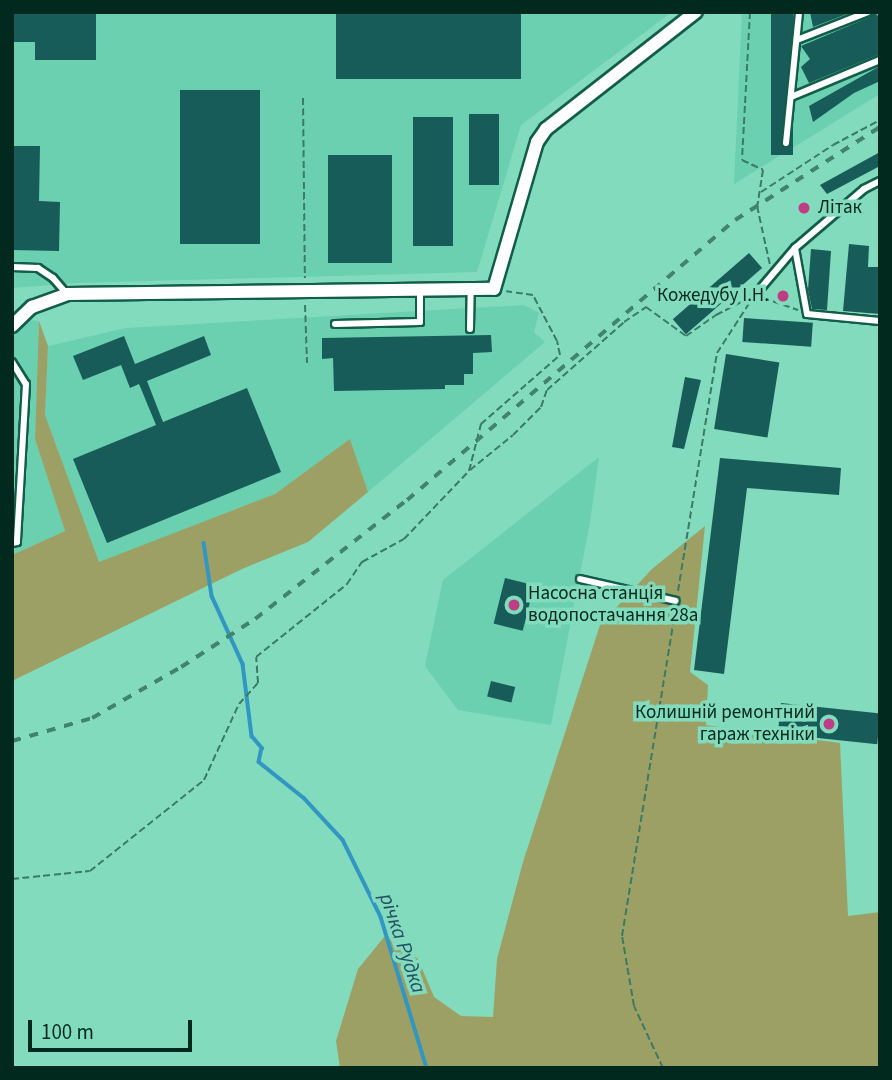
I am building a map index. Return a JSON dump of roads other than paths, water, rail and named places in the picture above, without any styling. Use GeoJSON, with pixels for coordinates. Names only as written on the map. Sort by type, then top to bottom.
{"type":"FeatureCollection","features":[{"type":"Feature","properties":{"kind":"street"},"geometry":{"type":"LineString","coordinates":[[12,326],[32,307],[67,294],[494,289],[537,142],[546,129],[696,12]]}},
{"type":"Feature","properties":{"kind":"lane"},"geometry":{"type":"LineString","coordinates":[[786,143],[799,12]]}},
{"type":"Feature","properties":{"kind":"lane"},"geometry":{"type":"LineString","coordinates":[[797,40],[868,12]]}},
{"type":"Feature","properties":{"kind":"lane"},"geometry":{"type":"LineString","coordinates":[[791,97],[880,60]]}},
{"type":"Feature","properties":{"kind":"lane"},"geometry":{"type":"LineString","coordinates":[[755,295],[795,248],[864,189],[880,181]]}},
{"type":"Feature","properties":{"kind":"lane"},"geometry":{"type":"LineString","coordinates":[[795,248],[807,314],[880,321]]}},
{"type":"Feature","properties":{"kind":"lane"},"geometry":{"type":"LineString","coordinates":[[12,267],[38,268],[53,278],[67,294]]}},
{"type":"Feature","properties":{"kind":"lane"},"geometry":{"type":"LineString","coordinates":[[335,324],[420,322],[420,290]]}},
{"type":"Feature","properties":{"kind":"lane"},"geometry":{"type":"LineString","coordinates":[[470,329],[471,290]]}},
{"type":"Feature","properties":{"kind":"lane"},"geometry":{"type":"LineString","coordinates":[[12,362],[26,384],[17,541],[12,543]]}},
{"type":"Feature","properties":{"kind":"lane"},"geometry":{"type":"LineString","coordinates":[[580,579],[676,601]]}},
{"type":"Feature","properties":{"kind":"waterway","name":"річка Рудка"},"geometry":{"type":"LineString","coordinates":[[204,543],[212,596],[243,664],[252,736],[262,748],[259,762],[304,798],[343,840],[381,917],[427,1068]]}},
{"type":"Feature","properties":{"kind":"railway"},"geometry":{"type":"LineString","coordinates":[[12,741],[92,718],[181,667],[255,619],[407,500],[735,220],[880,127]]}},
{"type":"Feature","properties":{"kind":"place","name":"Літак"},"geometry":{"type":"Point","coordinates":[804,208]}},
{"type":"Feature","properties":{"kind":"place","name":"Кожедубу І.Н."},"geometry":{"type":"Point","coordinates":[783,296]}},
{"type":"Feature","properties":{"kind":"place","name":"Насосна станція водопостачання 28а"},"geometry":{"type":"Point","coordinates":[514,605]}},
{"type":"Feature","properties":{"kind":"place","name":"Колишній ремонтний гараж техніки"},"geometry":{"type":"Point","coordinates":[829,724]}}]}
